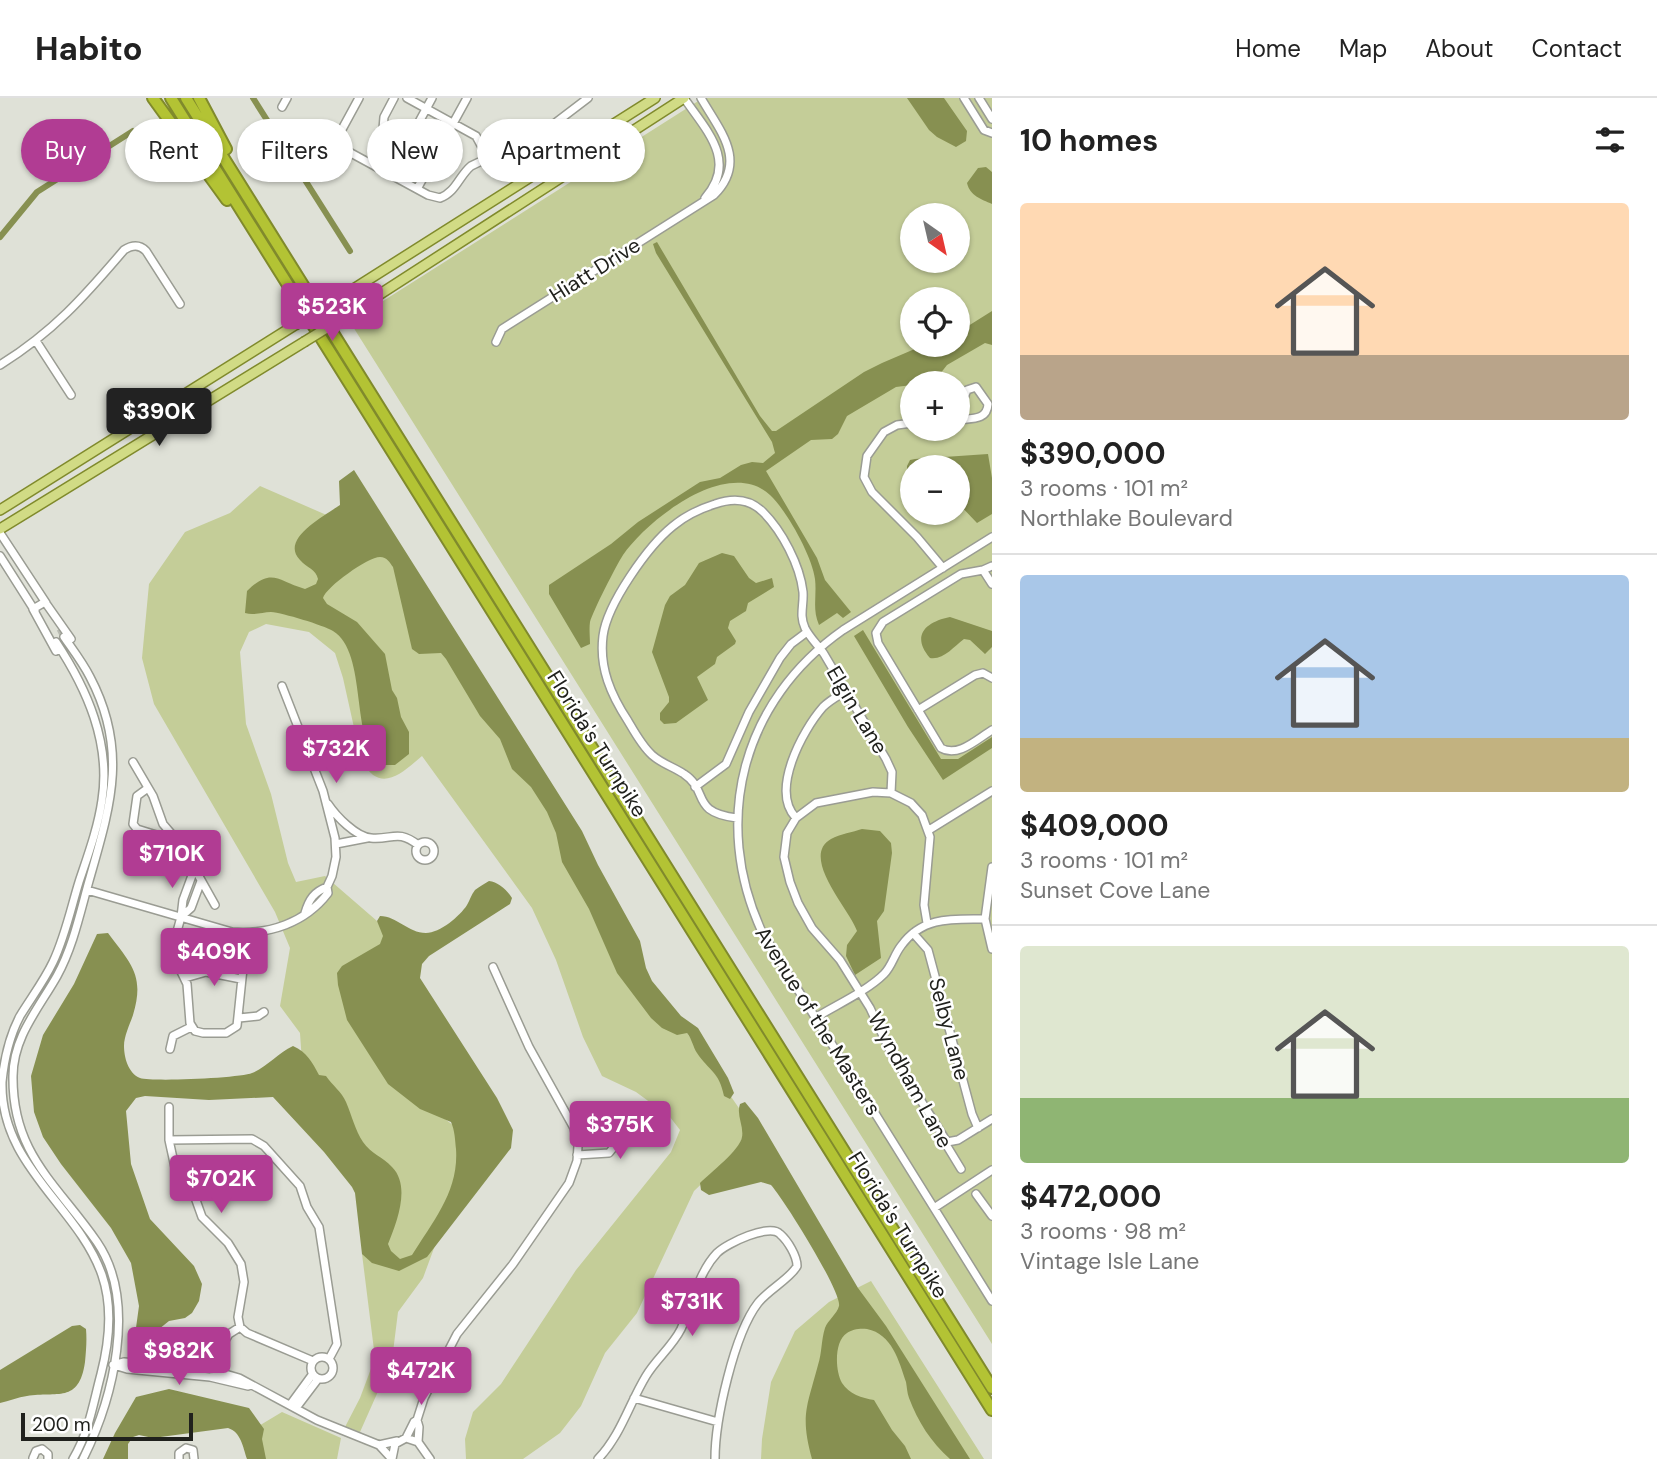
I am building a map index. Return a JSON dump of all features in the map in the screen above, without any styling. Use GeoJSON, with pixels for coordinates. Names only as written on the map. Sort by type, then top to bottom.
{"type":"FeatureCollection","features":[{"type":"Feature","properties":{"kind":"highway"},"geometry":{"type":"LineString","coordinates":[[153,98],[270,257]]}},
{"type":"Feature","properties":{"kind":"highway","name":"Florida's Turnpike"},"geometry":{"type":"LineString","coordinates":[[171,98],[992,1410]]}},
{"type":"Feature","properties":{"kind":"highway","name":"Florida's Turnpike"},"geometry":{"type":"LineString","coordinates":[[186,98],[992,1388]]}},
{"type":"Feature","properties":{"kind":"highway"},"geometry":{"type":"LineString","coordinates":[[199,98],[269,229]]}},
{"type":"Feature","properties":{"kind":"main road"},"geometry":{"type":"LineString","coordinates":[[0,510],[655,98]]}},
{"type":"Feature","properties":{"kind":"main road"},"geometry":{"type":"LineString","coordinates":[[0,531],[343,318],[684,98]]}},
{"type":"Feature","properties":{"kind":"street"},"geometry":{"type":"LineString","coordinates":[[282,107],[287,98]]}},
{"type":"Feature","properties":{"kind":"street"},"geometry":{"type":"LineString","coordinates":[[348,119],[359,98]]}},
{"type":"Feature","properties":{"kind":"street"},"geometry":{"type":"LineString","coordinates":[[394,98],[383,122],[385,133],[393,139],[410,136],[432,98]]}},
{"type":"Feature","properties":{"kind":"street"},"geometry":{"type":"LineString","coordinates":[[407,98],[447,119]]}},
{"type":"Feature","properties":{"kind":"street"},"geometry":{"type":"LineString","coordinates":[[456,119],[467,98]]}},
{"type":"Feature","properties":{"kind":"street"},"geometry":{"type":"LineString","coordinates":[[560,119],[588,98]]}},
{"type":"Feature","properties":{"kind":"street","name":"Hiatt Drive"},"geometry":{"type":"LineString","coordinates":[[684,98],[718,149],[719,171],[710,192],[700,204]]}},
{"type":"Feature","properties":{"kind":"street","name":"Hiatt Drive"},"geometry":{"type":"LineString","coordinates":[[496,342],[502,329],[723,187],[728,178],[730,158],[726,142],[701,98]]}},
{"type":"Feature","properties":{"kind":"street"},"geometry":{"type":"LineString","coordinates":[[964,98],[984,130],[992,133]]}},
{"type":"Feature","properties":{"kind":"street"},"geometry":{"type":"LineString","coordinates":[[979,98],[992,119]]}},
{"type":"Feature","properties":{"kind":"street"},"geometry":{"type":"LineString","coordinates":[[353,154],[432,197],[445,197],[452,192],[467,169],[477,164]]}},
{"type":"Feature","properties":{"kind":"street"},"geometry":{"type":"LineString","coordinates":[[417,189],[421,182]]}},
{"type":"Feature","properties":{"kind":"street"},"geometry":{"type":"LineString","coordinates":[[0,365],[36,341],[72,310],[130,246],[139,246],[146,251],[180,304]]}},
{"type":"Feature","properties":{"kind":"street"},"geometry":{"type":"LineString","coordinates":[[36,341],[71,395]]}},
{"type":"Feature","properties":{"kind":"street"},"geometry":{"type":"LineString","coordinates":[[976,387],[988,404],[986,414],[981,418],[957,418],[967,390],[976,387]]}},
{"type":"Feature","properties":{"kind":"street"},"geometry":{"type":"LineString","coordinates":[[900,425],[884,432],[867,456],[864,477],[872,492],[917,537],[943,568]]}},
{"type":"Feature","properties":{"kind":"street"},"geometry":{"type":"LineString","coordinates":[[695,787],[726,764],[749,712],[780,658],[790,644],[807,632],[801,614],[802,589],[793,561],[771,521],[753,505],[730,499],[707,506],[682,519],[657,541],[617,598],[608,617],[603,638],[604,668],[613,697],[645,748],[661,762],[687,776],[708,809],[737,818]]}},
{"type":"Feature","properties":{"kind":"street"},"geometry":{"type":"LineString","coordinates":[[0,531],[70,637],[90,676],[108,722],[114,758],[108,816],[76,930],[63,964],[33,1014],[17,1048],[13,1073],[19,1129],[26,1145],[41,1170],[97,1242],[110,1267],[117,1294],[119,1318],[102,1414],[83,1459]]}},
{"type":"Feature","properties":{"kind":"street","name":"Avenue of the Masters"},"geometry":{"type":"LineString","coordinates":[[992,537],[843,630],[820,648],[789,679],[764,716],[747,760],[739,794],[737,818],[740,863],[754,916],[770,948],[992,1301]]}},
{"type":"Feature","properties":{"kind":"street"},"geometry":{"type":"LineString","coordinates":[[0,556],[51,634]]}},
{"type":"Feature","properties":{"kind":"street"},"geometry":{"type":"LineString","coordinates":[[992,566],[958,575],[883,622],[877,629],[878,643],[939,745],[948,752],[960,750],[992,730]]}},
{"type":"Feature","properties":{"kind":"street"},"geometry":{"type":"LineString","coordinates":[[984,570],[992,584]]}},
{"type":"Feature","properties":{"kind":"street"},"geometry":{"type":"LineString","coordinates":[[33,609],[45,601]]}},
{"type":"Feature","properties":{"kind":"street"},"geometry":{"type":"LineString","coordinates":[[45,601],[90,676]]}},
{"type":"Feature","properties":{"kind":"street"},"geometry":{"type":"LineString","coordinates":[[33,609],[54,649],[81,686]]}},
{"type":"Feature","properties":{"kind":"street","name":"Elgin Lane"},"geometry":{"type":"LineString","coordinates":[[807,632],[820,648],[890,767],[893,781],[891,793]]}},
{"type":"Feature","properties":{"kind":"street"},"geometry":{"type":"LineString","coordinates":[[56,642],[95,716],[104,767],[103,797],[54,961],[19,1018],[11,1037],[2,1083],[12,1138],[19,1154],[80,1235],[103,1277],[109,1327],[109,1364],[90,1422],[73,1459]]}},
{"type":"Feature","properties":{"kind":"street"},"geometry":{"type":"LineString","coordinates":[[65,656],[74,651]]}},
{"type":"Feature","properties":{"kind":"street"},"geometry":{"type":"LineString","coordinates":[[918,710],[975,675],[983,673],[992,678]]}},
{"type":"Feature","properties":{"kind":"street"},"geometry":{"type":"LineString","coordinates":[[87,890],[232,932],[254,934],[276,930],[319,905],[328,893],[336,844],[326,801],[282,686]]}},
{"type":"Feature","properties":{"kind":"street"},"geometry":{"type":"LineString","coordinates":[[796,818],[788,808],[785,793],[793,760],[805,734],[823,708],[846,691]]}},
{"type":"Feature","properties":{"kind":"street"},"geometry":{"type":"LineString","coordinates":[[134,762],[163,824],[177,841],[215,905]]}},
{"type":"Feature","properties":{"kind":"street"},"geometry":{"type":"LineString","coordinates":[[148,788],[137,796],[133,824],[137,829],[177,841]]}},
{"type":"Feature","properties":{"kind":"street"},"geometry":{"type":"LineString","coordinates":[[929,830],[992,790]]}},
{"type":"Feature","properties":{"kind":"street"},"geometry":{"type":"LineString","coordinates":[[859,991],[837,956],[812,928],[791,887],[783,849],[787,832],[796,818],[808,807],[824,801],[873,792],[891,793],[904,798],[917,808],[929,830],[924,905],[927,923]]}},
{"type":"Feature","properties":{"kind":"street"},"geometry":{"type":"LineString","coordinates":[[326,801],[338,817],[368,838]]}},
{"type":"Feature","properties":{"kind":"street"},"geometry":{"type":"LineString","coordinates":[[336,844],[401,835],[418,845]]}},
{"type":"Feature","properties":{"kind":"street"},"geometry":{"type":"LineString","coordinates":[[992,867],[985,919],[992,949]]}},
{"type":"Feature","properties":{"kind":"street"},"geometry":{"type":"LineString","coordinates":[[194,870],[183,900],[173,951],[185,978],[191,1027],[199,1033],[226,1033],[234,1029],[239,1017],[244,959]]}},
{"type":"Feature","properties":{"kind":"street"},"geometry":{"type":"LineString","coordinates":[[181,916],[191,908],[201,881]]}},
{"type":"Feature","properties":{"kind":"street"},"geometry":{"type":"LineString","coordinates":[[815,1018],[884,974],[900,947],[927,923],[943,919],[985,919]]}},
{"type":"Feature","properties":{"kind":"street","name":"Selby Lane"},"geometry":{"type":"LineString","coordinates":[[913,933],[928,950],[978,1128]]}},
{"type":"Feature","properties":{"kind":"street"},"geometry":{"type":"LineString","coordinates":[[392,1459],[392,1449],[417,1420],[424,1398],[457,1334],[513,1264],[569,1183],[578,1155],[570,1120],[529,1047],[493,967]]}},
{"type":"Feature","properties":{"kind":"street"},"geometry":{"type":"LineString","coordinates":[[185,978],[206,972],[241,979]]}},
{"type":"Feature","properties":{"kind":"street","name":"Wyndham Lane"},"geometry":{"type":"LineString","coordinates":[[859,991],[891,1054],[961,1169]]}},
{"type":"Feature","properties":{"kind":"street"},"geometry":{"type":"LineString","coordinates":[[239,1017],[258,1016],[264,1012]]}},
{"type":"Feature","properties":{"kind":"street"},"geometry":{"type":"LineString","coordinates":[[170,1049],[173,1036],[191,1027]]}},
{"type":"Feature","properties":{"kind":"street"},"geometry":{"type":"LineString","coordinates":[[169,1107],[169,1140],[176,1172],[192,1189],[202,1217],[228,1242],[241,1264],[244,1282],[238,1317],[240,1327],[247,1334],[313,1361]]}},
{"type":"Feature","properties":{"kind":"street"},"geometry":{"type":"LineString","coordinates":[[578,1155],[609,1153],[636,1119]]}},
{"type":"Feature","properties":{"kind":"street"},"geometry":{"type":"LineString","coordinates":[[947,1142],[958,1140],[992,1119]]}},
{"type":"Feature","properties":{"kind":"street"},"geometry":{"type":"LineString","coordinates":[[576,1137],[604,1136],[617,1143]]}},
{"type":"Feature","properties":{"kind":"street"},"geometry":{"type":"LineString","coordinates":[[169,1140],[252,1139],[264,1146],[300,1186],[307,1207],[319,1227],[337,1344],[329,1359]]}},
{"type":"Feature","properties":{"kind":"street"},"geometry":{"type":"LineString","coordinates":[[933,1208],[992,1170]]}},
{"type":"Feature","properties":{"kind":"street"},"geometry":{"type":"LineString","coordinates":[[976,1194],[992,1216]]}},
{"type":"Feature","properties":{"kind":"street"},"geometry":{"type":"LineString","coordinates":[[598,1459],[614,1439],[649,1371],[677,1336],[695,1292],[720,1250],[764,1230],[774,1230],[780,1234],[795,1256],[797,1266],[765,1295],[748,1318],[718,1422],[715,1459]]}},
{"type":"Feature","properties":{"kind":"street"},"geometry":{"type":"LineString","coordinates":[[208,1369],[229,1334],[240,1327]]}},
{"type":"Feature","properties":{"kind":"street"},"geometry":{"type":"LineString","coordinates":[[315,1377],[310,1368],[313,1361],[319,1357],[329,1359]]}},
{"type":"Feature","properties":{"kind":"street"},"geometry":{"type":"LineString","coordinates":[[315,1377],[326,1379],[331,1374],[333,1367],[329,1359]]}},
{"type":"Feature","properties":{"kind":"street"},"geometry":{"type":"LineString","coordinates":[[109,1364],[124,1362],[208,1369],[239,1378],[317,1420],[379,1445],[392,1459]]}},
{"type":"Feature","properties":{"kind":"street"},"geometry":{"type":"LineString","coordinates":[[109,1364],[127,1369],[210,1377],[252,1387]]}},
{"type":"Feature","properties":{"kind":"street"},"geometry":{"type":"LineString","coordinates":[[293,1406],[315,1377]]}},
{"type":"Feature","properties":{"kind":"street"},"geometry":{"type":"LineString","coordinates":[[634,1398],[718,1422]]}},
{"type":"Feature","properties":{"kind":"street"},"geometry":{"type":"LineString","coordinates":[[417,1420],[418,1442],[423,1455],[430,1459]]}},
{"type":"Feature","properties":{"kind":"street"},"geometry":{"type":"LineString","coordinates":[[379,1445],[402,1439],[418,1442]]}},
{"type":"Feature","properties":{"kind":"street"},"geometry":{"type":"LineString","coordinates":[[179,1459],[179,1453],[186,1447],[193,1450],[194,1459]]}},
{"type":"Feature","properties":{"kind":"street"},"geometry":{"type":"LineString","coordinates":[[28,1459],[34,1459],[36,1451],[42,1450],[48,1454],[48,1459]]}},
{"type":"Feature","properties":{"kind":"shaded area"},"geometry":{"type":"Polygon","coordinates":[[[703,98],[992,98],[992,1344],[350,322],[571,182],[645,182],[645,135],[703,98]]]}},
{"type":"Feature","properties":{"kind":"shaded area"},"geometry":{"type":"Polygon","coordinates":[[[907,98],[944,98],[967,131],[966,141],[956,147],[937,137],[907,98]]]}},
{"type":"Feature","properties":{"kind":"shaded area"},"geometry":{"type":"Polygon","coordinates":[[[986,167],[992,172],[992,204],[973,194],[967,183],[978,168],[986,167]]]}},
{"type":"Feature","properties":{"kind":"shaded area"},"geometry":{"type":"Polygon","coordinates":[[[657,242],[760,416],[772,431],[776,431],[864,372],[900,355],[961,357],[942,371],[900,371],[900,386],[847,416],[838,434],[832,439],[811,440],[766,471],[817,558],[825,580],[851,612],[843,618],[837,613],[819,625],[813,569],[791,523],[770,495],[753,485],[733,483],[690,497],[669,510],[634,541],[623,555],[592,616],[590,644],[581,648],[549,594],[549,585],[700,482],[720,478],[741,465],[763,463],[775,453],[772,442],[653,244],[657,242]]]}},
{"type":"Feature","properties":{"kind":"shaded area"},"geometry":{"type":"Polygon","coordinates":[[[992,311],[992,345],[985,343],[970,352],[970,325],[992,311]]]}},
{"type":"Feature","properties":{"kind":"shaded area"},"geometry":{"type":"Polygon","coordinates":[[[988,454],[992,478],[992,514],[977,523],[970,516],[970,455],[988,454]]]}},
{"type":"Feature","properties":{"kind":"shaded area"},"geometry":{"type":"Polygon","coordinates":[[[354,470],[582,831],[640,941],[652,981],[681,1016],[698,1028],[728,1078],[734,1093],[730,1099],[724,1096],[716,1076],[697,1053],[687,1033],[677,1035],[662,1028],[651,1018],[617,973],[589,909],[562,862],[556,833],[547,812],[531,787],[512,769],[500,739],[480,716],[446,659],[441,653],[419,654],[412,649],[393,567],[388,560],[374,558],[357,567],[339,580],[323,598],[327,604],[357,622],[385,654],[392,690],[409,732],[409,754],[395,765],[382,765],[372,754],[365,739],[356,678],[344,642],[333,631],[293,617],[268,612],[245,613],[247,591],[263,579],[275,578],[305,589],[316,584],[317,576],[300,560],[295,552],[295,544],[307,528],[340,505],[339,481],[354,470]]]}},
{"type":"Feature","properties":{"kind":"shaded area"},"geometry":{"type":"Polygon","coordinates":[[[260,486],[377,537],[569,843],[617,964],[687,1033],[743,1114],[743,1135],[738,1149],[694,1191],[637,1313],[605,1353],[581,1406],[560,1433],[523,1459],[466,1459],[465,1439],[473,1412],[501,1384],[576,1270],[671,1152],[680,1130],[670,1117],[636,1092],[602,1076],[583,1037],[556,960],[532,908],[422,756],[390,778],[383,779],[368,770],[361,759],[335,653],[309,632],[266,624],[249,632],[240,652],[246,724],[271,794],[288,863],[296,882],[325,876],[377,921],[389,939],[392,1076],[460,1131],[461,1175],[423,1278],[398,1312],[392,1360],[360,1432],[345,1427],[360,1398],[375,1358],[362,1254],[393,1206],[374,1162],[302,1062],[300,1033],[280,1006],[290,948],[275,912],[154,704],[142,658],[149,584],[185,532],[230,513],[260,486]]]}},
{"type":"Feature","properties":{"kind":"shaded area"},"geometry":{"type":"Polygon","coordinates":[[[722,553],[734,556],[749,578],[756,583],[772,578],[774,587],[748,603],[746,611],[730,621],[728,628],[736,641],[735,644],[697,677],[708,700],[676,723],[664,724],[660,720],[660,713],[669,702],[669,697],[652,652],[665,605],[670,596],[685,585],[699,563],[722,553]]]}},
{"type":"Feature","properties":{"kind":"shaded area"},"geometry":{"type":"Polygon","coordinates":[[[950,617],[992,631],[992,647],[985,654],[970,640],[964,639],[944,655],[930,658],[924,650],[921,637],[928,626],[950,617]]]}},
{"type":"Feature","properties":{"kind":"shaded area"},"geometry":{"type":"Polygon","coordinates":[[[863,630],[941,759],[958,759],[992,737],[992,748],[943,780],[854,636],[863,630]]]}},
{"type":"Feature","properties":{"kind":"shaded area"},"geometry":{"type":"Polygon","coordinates":[[[862,829],[880,831],[891,843],[892,853],[884,911],[877,921],[881,958],[855,975],[846,956],[847,945],[857,931],[830,884],[821,858],[823,847],[831,839],[862,829]]]}},
{"type":"Feature","properties":{"kind":"shaded area"},"geometry":{"type":"Polygon","coordinates":[[[489,881],[508,892],[512,898],[510,904],[429,956],[422,964],[420,978],[497,1098],[513,1130],[511,1148],[427,1257],[399,1271],[372,1263],[362,1254],[352,1187],[273,1097],[209,1100],[145,1096],[136,1098],[126,1111],[131,1164],[150,1219],[194,1266],[202,1284],[199,1301],[192,1313],[185,1318],[169,1321],[159,1329],[148,1346],[135,1335],[139,1306],[131,1263],[111,1228],[43,1137],[34,1112],[31,1076],[43,1035],[74,984],[97,934],[108,933],[134,971],[136,1001],[124,1046],[128,1064],[136,1076],[148,1079],[178,1079],[245,1075],[293,1046],[306,1054],[319,1075],[326,1076],[344,1098],[363,1142],[398,1175],[401,1184],[400,1204],[388,1244],[400,1259],[412,1255],[449,1192],[456,1164],[454,1132],[451,1122],[420,1109],[388,1084],[347,1020],[337,973],[342,966],[380,944],[383,936],[377,921],[380,916],[420,932],[431,932],[455,919],[475,890],[489,881]]]}},
{"type":"Feature","properties":{"kind":"shaded area"},"geometry":{"type":"Polygon","coordinates":[[[745,1102],[758,1118],[858,1288],[886,1326],[970,1459],[950,1459],[937,1446],[913,1407],[897,1357],[888,1342],[876,1332],[862,1329],[849,1332],[840,1343],[837,1364],[840,1378],[852,1393],[874,1400],[911,1459],[812,1459],[806,1432],[806,1411],[825,1328],[839,1306],[837,1297],[811,1245],[771,1185],[761,1182],[709,1195],[701,1190],[700,1183],[740,1142],[742,1133],[739,1108],[740,1104],[745,1102]]]}},
{"type":"Feature","properties":{"kind":"shaded area"},"geometry":{"type":"Polygon","coordinates":[[[871,1281],[984,1459],[761,1459],[771,1382],[795,1331],[829,1302],[871,1281]]]}},
{"type":"Feature","properties":{"kind":"shaded area"},"geometry":{"type":"Polygon","coordinates":[[[80,1325],[86,1329],[85,1362],[78,1384],[72,1390],[0,1403],[0,1370],[72,1326],[80,1325]]]}},
{"type":"Feature","properties":{"kind":"shaded area"},"geometry":{"type":"Polygon","coordinates":[[[169,1389],[249,1408],[264,1429],[262,1439],[266,1459],[247,1459],[239,1436],[228,1428],[153,1438],[139,1435],[133,1437],[128,1444],[128,1459],[103,1459],[136,1397],[169,1389]]]}},
{"type":"Feature","properties":{"kind":"shaded area"},"geometry":{"type":"Polygon","coordinates":[[[282,1412],[341,1438],[337,1459],[258,1459],[257,1427],[282,1412]]]}},
{"type":"Feature","properties":{"kind":"waterway"},"geometry":{"type":"LineString","coordinates":[[253,98],[350,251]]}},
{"type":"Feature","properties":{"kind":"waterway"},"geometry":{"type":"LineString","coordinates":[[0,237],[37,192],[125,136]]}},
{"type":"Feature","properties":{"kind":"tunnel"},"geometry":{"type":"LineString","coordinates":[[60,629],[64,637]]}}]}
